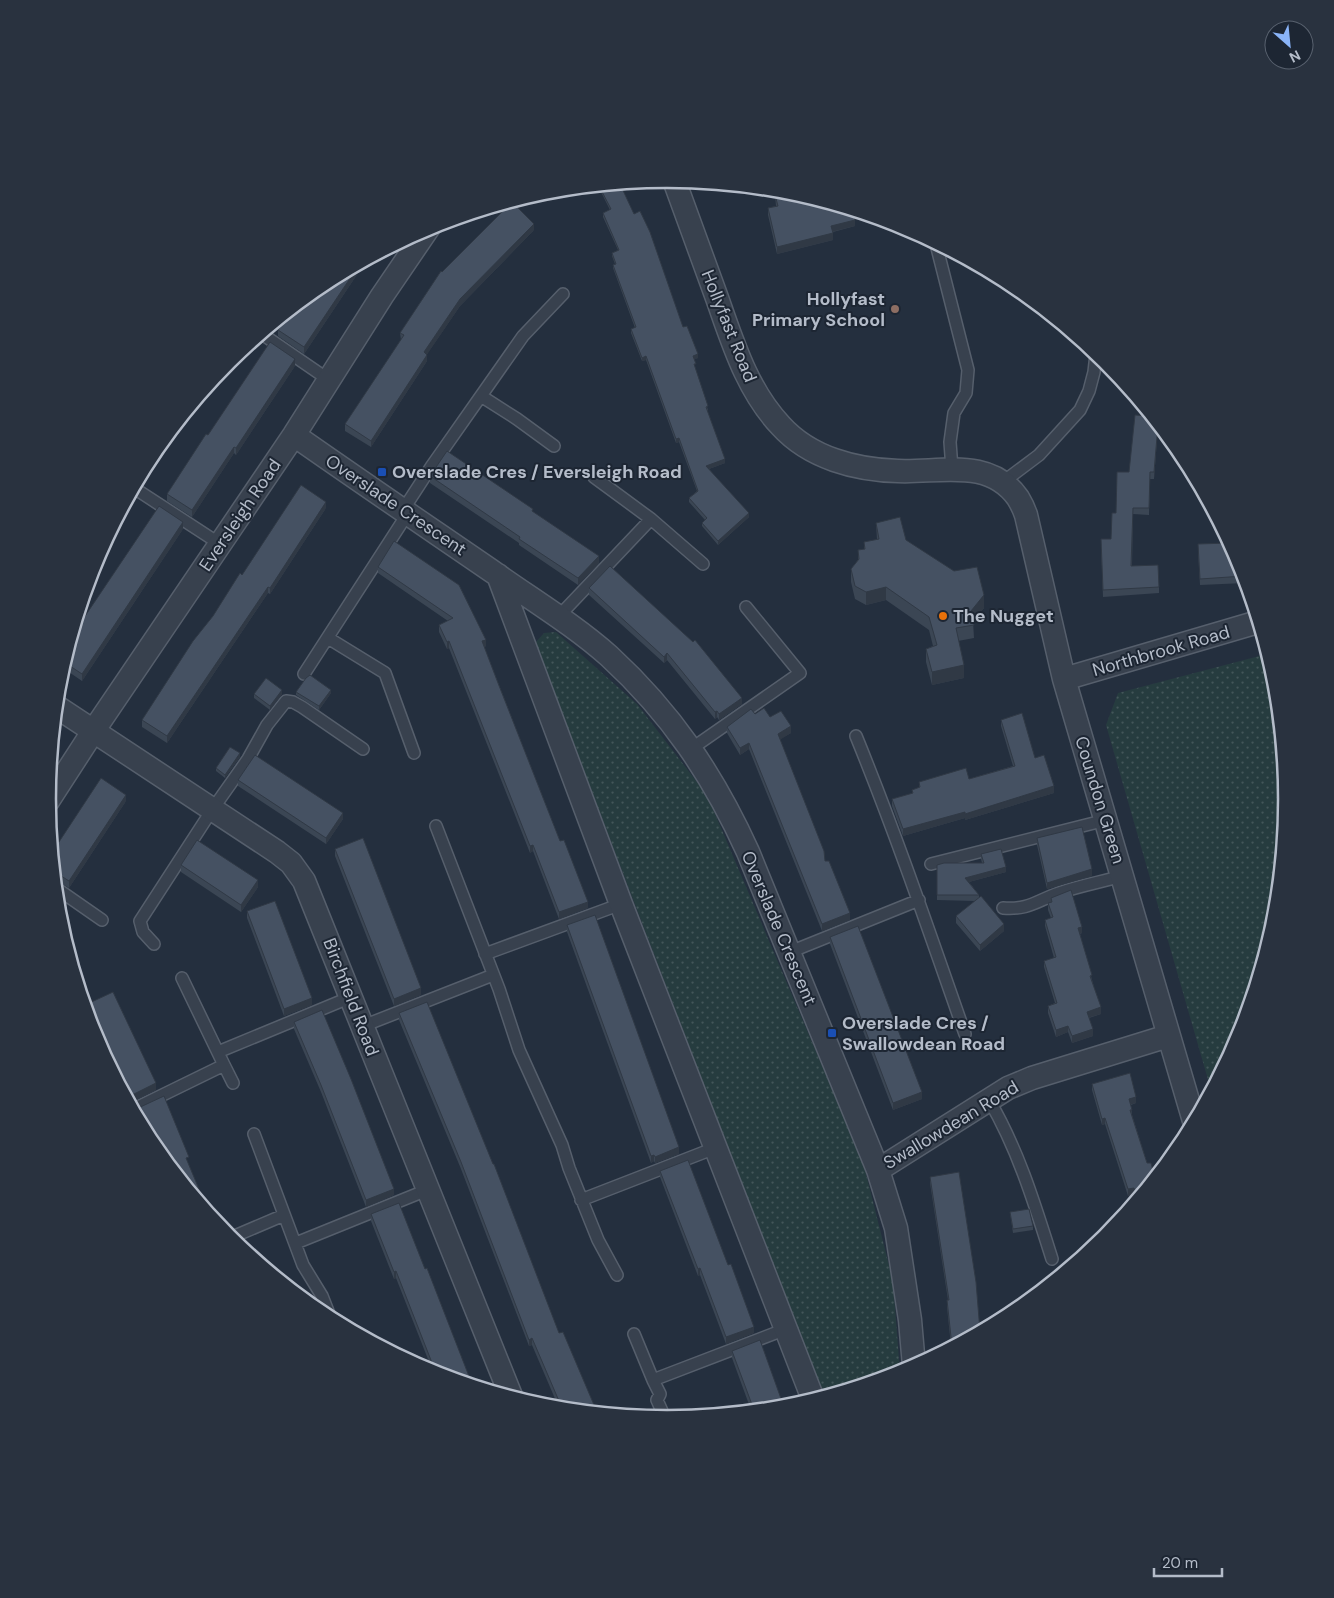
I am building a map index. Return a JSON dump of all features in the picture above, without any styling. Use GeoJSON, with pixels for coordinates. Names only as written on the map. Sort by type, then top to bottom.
{"type":"FeatureCollection","features":[{"type":"Feature","properties":{"kind":"street","name":"Hollyfast Road"},"geometry":{"type":"LineString","coordinates":[[677,189],[736,352],[763,404],[781,427],[803,445],[830,458],[859,468],[898,472],[952,469],[987,474],[1003,482]]}},
{"type":"Feature","properties":{"kind":"street","name":"Eversleigh Road"},"geometry":{"type":"LineString","coordinates":[[57,788],[294,436],[382,296],[419,241]]}},
{"type":"Feature","properties":{"kind":"street","name":"Overslade Crescent"},"geometry":{"type":"LineString","coordinates":[[294,436],[559,616],[608,656],[658,707],[691,749],[709,776],[733,819],[790,952],[878,1170],[896,1228],[910,1320],[913,1358]]}},
{"type":"Feature","properties":{"kind":"street","name":"Coundon Green"},"geometry":{"type":"LineString","coordinates":[[1003,482],[1018,498],[1026,514],[1064,679],[1191,1112]]}},
{"type":"Feature","properties":{"kind":"street"},"geometry":{"type":"LineString","coordinates":[[498,576],[621,904],[811,1392]]}},
{"type":"Feature","properties":{"kind":"street","name":"Northbrook Road"},"geometry":{"type":"LineString","coordinates":[[1064,679],[1252,624]]}},
{"type":"Feature","properties":{"kind":"street","name":"Birchfield Road"},"geometry":{"type":"LineString","coordinates":[[63,710],[277,852],[291,863],[304,881],[508,1389]]}},
{"type":"Feature","properties":{"kind":"street","name":"Swallowdean Road"},"geometry":{"type":"LineString","coordinates":[[878,1170],[1008,1088],[1032,1078],[1168,1036]]}},
{"type":"Feature","properties":{"kind":"lane"},"geometry":{"type":"LineString","coordinates":[[938,251],[968,370],[966,393],[954,413],[950,442],[952,469]]}},
{"type":"Feature","properties":{"kind":"lane"},"geometry":{"type":"LineString","coordinates":[[304,674],[328,638],[431,467],[523,336],[563,294]]}},
{"type":"Feature","properties":{"kind":"lane"},"geometry":{"type":"LineString","coordinates":[[267,337],[329,380]]}},
{"type":"Feature","properties":{"kind":"lane"},"geometry":{"type":"LineString","coordinates":[[1003,482],[1039,455],[1080,410],[1089,391],[1095,363]]}},
{"type":"Feature","properties":{"kind":"lane"},"geometry":{"type":"LineString","coordinates":[[480,396],[516,418],[554,446]]}},
{"type":"Feature","properties":{"kind":"lane"},"geometry":{"type":"LineString","coordinates":[[594,477],[651,519],[703,564]]}},
{"type":"Feature","properties":{"kind":"lane"},"geometry":{"type":"LineString","coordinates":[[139,492],[220,544]]}},
{"type":"Feature","properties":{"kind":"lane"},"geometry":{"type":"LineString","coordinates":[[559,616],[651,519]]}},
{"type":"Feature","properties":{"kind":"lane"},"geometry":{"type":"LineString","coordinates":[[691,749],[800,674],[746,607]]}},
{"type":"Feature","properties":{"kind":"lane"},"geometry":{"type":"LineString","coordinates":[[328,638],[385,673],[414,752]]}},
{"type":"Feature","properties":{"kind":"lane"},"geometry":{"type":"LineString","coordinates":[[154,944],[143,932],[140,922],[248,758],[267,725],[286,701],[293,702],[302,707],[363,749]]}},
{"type":"Feature","properties":{"kind":"lane"},"geometry":{"type":"LineString","coordinates":[[856,736],[918,900],[964,1034]]}},
{"type":"Feature","properties":{"kind":"lane"},"geometry":{"type":"LineString","coordinates":[[931,864],[1106,820]]}},
{"type":"Feature","properties":{"kind":"lane"},"geometry":{"type":"LineString","coordinates":[[436,826],[493,975],[519,1050],[562,1145],[581,1200],[598,1240],[617,1275]]}},
{"type":"Feature","properties":{"kind":"lane"},"geometry":{"type":"LineString","coordinates":[[1004,908],[1018,909],[1059,893],[1122,876]]}},
{"type":"Feature","properties":{"kind":"lane"},"geometry":{"type":"LineString","coordinates":[[64,893],[102,920]]}},
{"type":"Feature","properties":{"kind":"lane"},"geometry":{"type":"LineString","coordinates":[[790,952],[918,900]]}},
{"type":"Feature","properties":{"kind":"lane"},"geometry":{"type":"LineString","coordinates":[[485,954],[621,904]]}},
{"type":"Feature","properties":{"kind":"lane"},"geometry":{"type":"LineString","coordinates":[[363,1026],[493,975]]}},
{"type":"Feature","properties":{"kind":"lane"},"geometry":{"type":"LineString","coordinates":[[182,978],[233,1083]]}},
{"type":"Feature","properties":{"kind":"lane"},"geometry":{"type":"LineString","coordinates":[[218,1052],[351,997]]}},
{"type":"Feature","properties":{"kind":"lane"},"geometry":{"type":"LineString","coordinates":[[140,1107],[224,1065]]}},
{"type":"Feature","properties":{"kind":"lane"},"geometry":{"type":"LineString","coordinates":[[990,1100],[1022,1169],[1052,1259]]}},
{"type":"Feature","properties":{"kind":"lane"},"geometry":{"type":"LineString","coordinates":[[254,1134],[304,1265],[326,1306]]}},
{"type":"Feature","properties":{"kind":"lane"},"geometry":{"type":"LineString","coordinates":[[581,1200],[715,1148]]}},
{"type":"Feature","properties":{"kind":"lane"},"geometry":{"type":"LineString","coordinates":[[296,1243],[427,1190]]}},
{"type":"Feature","properties":{"kind":"lane"},"geometry":{"type":"LineString","coordinates":[[239,1234],[284,1215]]}},
{"type":"Feature","properties":{"kind":"lane"},"geometry":{"type":"LineString","coordinates":[[653,1380],[786,1329]]}},
{"type":"Feature","properties":{"kind":"lane"},"geometry":{"type":"LineString","coordinates":[[634,1334],[660,1394],[658,1400],[660,1410]]}},
{"type":"Feature","properties":{"kind":"green space"},"geometry":{"type":"Polygon","coordinates":[[[556,632],[637,704],[707,795],[863,1162],[893,1281],[899,1364],[821,1390],[535,643],[544,633],[556,632]]]}},
{"type":"Feature","properties":{"kind":"green space"},"geometry":{"type":"Polygon","coordinates":[[[1260,656],[1273,719],[1276,759],[1278,799],[1273,879],[1257,957],[1245,995],[1231,1033],[1208,1081],[1106,725],[1118,693],[1260,656]]]}},
{"type":"Feature","properties":{"kind":"building"},"geometry":{"type":"Polygon","coordinates":[[[623,190],[634,214],[640,211],[650,232],[683,327],[687,326],[698,354],[693,356],[696,364],[694,364],[708,406],[706,407],[725,459],[706,466],[749,513],[718,541],[702,523],[707,518],[689,498],[698,491],[679,438],[676,439],[646,356],[642,358],[631,329],[636,327],[613,265],[616,264],[612,253],[619,250],[603,213],[611,209],[602,192],[623,190]]]}},
{"type":"Feature","properties":{"kind":"building","name":"Hollyfast Primary School"},"geometry":{"type":"Polygon","coordinates":[[[776,198],[825,209],[855,220],[831,226],[833,233],[777,247],[768,208],[778,206],[776,198]]]}},
{"type":"Feature","properties":{"kind":"building"},"geometry":{"type":"Polygon","coordinates":[[[517,207],[534,224],[460,299],[424,352],[427,355],[371,441],[345,424],[404,335],[400,333],[442,272],[503,211],[517,207]]]}},
{"type":"Feature","properties":{"kind":"building"},"geometry":{"type":"Polygon","coordinates":[[[351,277],[304,347],[278,330],[295,314],[351,277]]]}},
{"type":"Feature","properties":{"kind":"building"},"geometry":{"type":"Polygon","coordinates":[[[270,342],[295,359],[192,510],[167,494],[270,342]]]}},
{"type":"Feature","properties":{"kind":"building"},"geometry":{"type":"Polygon","coordinates":[[[1135,415],[1142,416],[1157,434],[1154,472],[1150,472],[1149,508],[1133,508],[1131,566],[1158,565],[1159,587],[1103,590],[1101,539],[1111,539],[1112,513],[1116,513],[1117,472],[1129,472],[1135,415]]]}},
{"type":"Feature","properties":{"kind":"building"},"geometry":{"type":"Polygon","coordinates":[[[447,451],[599,556],[578,578],[519,539],[520,537],[430,476],[447,451]]]}},
{"type":"Feature","properties":{"kind":"building"},"geometry":{"type":"Polygon","coordinates":[[[301,485],[326,502],[270,588],[268,587],[167,736],[142,720],[193,641],[213,616],[240,573],[242,575],[301,485]]]}},
{"type":"Feature","properties":{"kind":"building"},"geometry":{"type":"Polygon","coordinates":[[[159,506],[183,522],[82,674],[71,667],[85,617],[159,506]]]}},
{"type":"Feature","properties":{"kind":"building","name":"The Nugget"},"geometry":{"type":"Polygon","coordinates":[[[900,517],[906,540],[954,571],[977,567],[984,595],[971,611],[974,625],[956,628],[964,665],[932,672],[926,649],[937,645],[929,617],[886,587],[866,592],[855,586],[851,569],[859,559],[858,550],[865,549],[864,542],[879,539],[876,523],[900,517]]]}},
{"type":"Feature","properties":{"kind":"building"},"geometry":{"type":"Polygon","coordinates":[[[394,541],[459,585],[486,640],[482,641],[498,683],[560,841],[564,840],[588,902],[559,912],[533,845],[530,846],[449,641],[447,642],[439,625],[453,618],[378,567],[394,541]]]}},
{"type":"Feature","properties":{"kind":"building"},"geometry":{"type":"Polygon","coordinates":[[[1221,543],[1235,577],[1200,579],[1198,544],[1221,543]]]}},
{"type":"Feature","properties":{"kind":"building"},"geometry":{"type":"Polygon","coordinates":[[[610,566],[693,642],[695,640],[742,698],[719,714],[717,711],[715,712],[667,653],[664,657],[589,588],[610,566]]]}},
{"type":"Feature","properties":{"kind":"building"},"geometry":{"type":"Polygon","coordinates":[[[310,675],[331,690],[319,706],[296,692],[310,675]]]}},
{"type":"Feature","properties":{"kind":"building"},"geometry":{"type":"Polygon","coordinates":[[[266,678],[282,690],[270,706],[254,694],[266,678]]]}},
{"type":"Feature","properties":{"kind":"building"},"geometry":{"type":"Polygon","coordinates":[[[764,708],[770,717],[781,711],[791,726],[778,734],[824,851],[825,861],[829,861],[850,913],[822,924],[749,743],[740,748],[727,727],[751,709],[755,714],[764,708]]]}},
{"type":"Feature","properties":{"kind":"building"},"geometry":{"type":"Polygon","coordinates":[[[1022,713],[1035,758],[1044,755],[1054,786],[965,814],[965,812],[903,829],[892,799],[913,793],[912,790],[920,787],[919,782],[966,768],[969,779],[1015,766],[1001,720],[1022,713]]]}},
{"type":"Feature","properties":{"kind":"building"},"geometry":{"type":"Polygon","coordinates":[[[230,747],[240,753],[225,775],[216,768],[230,747]]]}},
{"type":"Feature","properties":{"kind":"building"},"geometry":{"type":"Polygon","coordinates":[[[255,755],[343,813],[326,838],[238,780],[255,755]]]}},
{"type":"Feature","properties":{"kind":"building"},"geometry":{"type":"Polygon","coordinates":[[[101,778],[126,795],[69,881],[61,876],[58,843],[101,778]]]}},
{"type":"Feature","properties":{"kind":"building"},"geometry":{"type":"Polygon","coordinates":[[[1082,827],[1092,869],[1047,883],[1037,838],[1082,827]]]}},
{"type":"Feature","properties":{"kind":"building"},"geometry":{"type":"Polygon","coordinates":[[[363,838],[421,988],[394,999],[335,849],[363,838]]]}},
{"type":"Feature","properties":{"kind":"building"},"geometry":{"type":"Polygon","coordinates":[[[197,840],[258,880],[241,905],[181,865],[197,840]]]}},
{"type":"Feature","properties":{"kind":"building"},"geometry":{"type":"Polygon","coordinates":[[[1001,849],[1006,867],[965,878],[979,895],[937,895],[937,865],[944,863],[984,863],[981,854],[1001,849]]]}},
{"type":"Feature","properties":{"kind":"building"},"geometry":{"type":"Polygon","coordinates":[[[1071,890],[1082,927],[1078,928],[1092,975],[1090,976],[1101,1007],[1087,1012],[1093,1029],[1072,1036],[1068,1026],[1056,1030],[1048,1006],[1057,1003],[1044,961],[1056,957],[1045,920],[1053,917],[1048,903],[1052,902],[1051,898],[1071,890]]]}},
{"type":"Feature","properties":{"kind":"building"},"geometry":{"type":"Polygon","coordinates":[[[981,896],[1004,924],[980,945],[956,916],[981,896]]]}},
{"type":"Feature","properties":{"kind":"building"},"geometry":{"type":"Polygon","coordinates":[[[275,901],[312,998],[284,1009],[247,911],[275,901]]]}},
{"type":"Feature","properties":{"kind":"building"},"geometry":{"type":"Polygon","coordinates":[[[595,915],[679,1147],[655,1157],[654,1155],[651,1156],[567,925],[595,915]]]}},
{"type":"Feature","properties":{"kind":"building"},"geometry":{"type":"Polygon","coordinates":[[[858,926],[922,1092],[893,1103],[830,937],[858,926]]]}},
{"type":"Feature","properties":{"kind":"building"},"geometry":{"type":"Polygon","coordinates":[[[113,992],[156,1083],[133,1095],[119,1069],[92,1002],[113,992]]]}},
{"type":"Feature","properties":{"kind":"building"},"geometry":{"type":"Polygon","coordinates":[[[427,1002],[494,1164],[559,1333],[563,1332],[594,1406],[559,1400],[532,1338],[529,1340],[461,1162],[399,1013],[427,1002]]]}},
{"type":"Feature","properties":{"kind":"building"},"geometry":{"type":"Polygon","coordinates":[[[322,1010],[394,1189],[366,1200],[294,1022],[322,1010]]]}},
{"type":"Feature","properties":{"kind":"building"},"geometry":{"type":"Polygon","coordinates":[[[1130,1073],[1136,1097],[1129,1099],[1132,1110],[1130,1110],[1147,1163],[1151,1163],[1153,1170],[1135,1192],[1134,1188],[1128,1189],[1105,1118],[1102,1119],[1092,1084],[1130,1073]]]}},
{"type":"Feature","properties":{"kind":"building"},"geometry":{"type":"Polygon","coordinates":[[[164,1096],[189,1157],[186,1158],[201,1193],[182,1171],[140,1107],[164,1096]]]}},
{"type":"Feature","properties":{"kind":"building"},"geometry":{"type":"Polygon","coordinates":[[[688,1160],[728,1265],[731,1264],[754,1327],[726,1337],[660,1171],[688,1160]]]}},
{"type":"Feature","properties":{"kind":"building"},"geometry":{"type":"Polygon","coordinates":[[[959,1172],[976,1282],[979,1323],[951,1339],[947,1300],[949,1300],[930,1177],[959,1172]]]}},
{"type":"Feature","properties":{"kind":"building"},"geometry":{"type":"Polygon","coordinates":[[[399,1203],[425,1269],[427,1268],[469,1376],[432,1363],[396,1271],[394,1272],[371,1214],[399,1203]]]}},
{"type":"Feature","properties":{"kind":"building"},"geometry":{"type":"Polygon","coordinates":[[[1029,1209],[1033,1226],[1013,1229],[1010,1212],[1029,1209]]]}},
{"type":"Feature","properties":{"kind":"building"},"geometry":{"type":"Polygon","coordinates":[[[760,1340],[781,1399],[752,1404],[732,1351],[760,1340]]]}},
{"type":"Feature","properties":{"kind":"place","name":"Hollyfast Primary School"},"geometry":{"type":"Point","coordinates":[895,309]}},
{"type":"Feature","properties":{"kind":"place","name":"Overslade Cres / Eversleigh Road"},"geometry":{"type":"Point","coordinates":[382,472]}},
{"type":"Feature","properties":{"kind":"place","name":"The Nugget"},"geometry":{"type":"Point","coordinates":[943,616]}},
{"type":"Feature","properties":{"kind":"place","name":"Overslade Cres / Swallowdean Road"},"geometry":{"type":"Point","coordinates":[832,1033]}}]}
